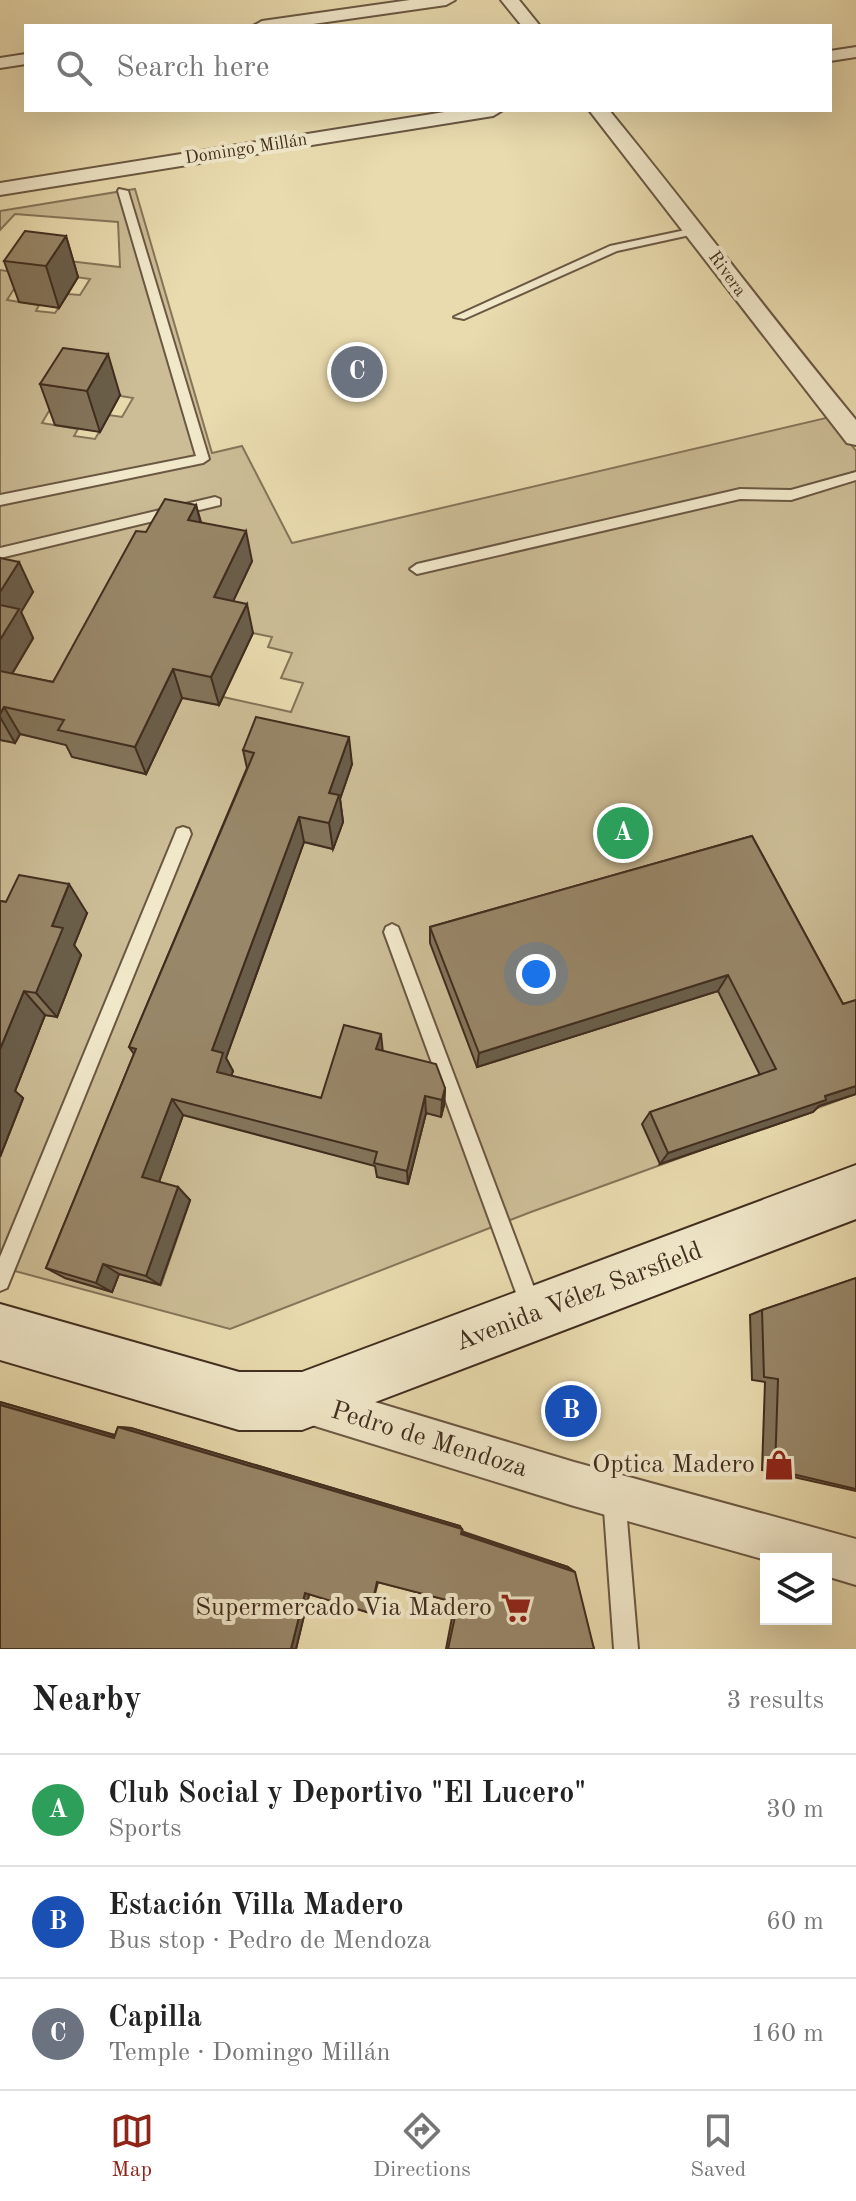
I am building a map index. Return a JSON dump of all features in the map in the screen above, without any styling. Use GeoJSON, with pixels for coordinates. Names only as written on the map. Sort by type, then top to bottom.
{"type":"FeatureCollection","features":[{"type":"Feature","properties":{"kind":"main road","name":"Avenida Vélez Sarsfield"},"geometry":{"type":"LineString","coordinates":[[302,1401],[856,1192]]}},
{"type":"Feature","properties":{"kind":"main road","name":"Pedro de Mendoza"},"geometry":{"type":"LineString","coordinates":[[0,1332],[239,1401],[302,1401]]}},
{"type":"Feature","properties":{"kind":"street"},"geometry":{"type":"LineString","coordinates":[[276,24],[446,0]]}},
{"type":"Feature","properties":{"kind":"street"},"geometry":{"type":"LineString","coordinates":[[510,0],[529,24]]}},
{"type":"Feature","properties":{"kind":"street"},"geometry":{"type":"LineString","coordinates":[[832,56],[856,52]]}},
{"type":"Feature","properties":{"kind":"street"},"geometry":{"type":"LineString","coordinates":[[0,63],[24,59]]}},
{"type":"Feature","properties":{"kind":"street","name":"Domingo Millán"},"geometry":{"type":"LineString","coordinates":[[0,189],[481,112]]}},
{"type":"Feature","properties":{"kind":"street","name":"Rivera"},"geometry":{"type":"LineString","coordinates":[[601,112],[856,437]]}},
{"type":"Feature","properties":{"kind":"street"},"geometry":{"type":"LineString","coordinates":[[831,408],[856,402]]}},
{"type":"Feature","properties":{"kind":"street","name":"Pedro de Mendoza"},"geometry":{"type":"LineString","coordinates":[[302,1401],[856,1562]]}},
{"type":"Feature","properties":{"kind":"lane"},"geometry":{"type":"LineString","coordinates":[[0,500],[203,459],[123,191]]}},
{"type":"Feature","properties":{"kind":"lane"},"geometry":{"type":"LineString","coordinates":[[460,317],[614,248],[695,231]]}},
{"type":"Feature","properties":{"kind":"lane"},"geometry":{"type":"LineString","coordinates":[[417,569],[740,494],[791,495],[856,476]]}},
{"type":"Feature","properties":{"kind":"lane"},"geometry":{"type":"LineString","coordinates":[[0,553],[215,502]]}},
{"type":"Feature","properties":{"kind":"lane"},"geometry":{"type":"LineString","coordinates":[[0,1281],[183,834]]}},
{"type":"Feature","properties":{"kind":"lane"},"geometry":{"type":"LineString","coordinates":[[392,932],[534,1314]]}},
{"type":"Feature","properties":{"kind":"lane"},"geometry":{"type":"LineString","coordinates":[[614,1494],[626,1649]]}},
{"type":"Feature","properties":{"kind":"shaded area"},"geometry":{"type":"Polygon","coordinates":[[[135,189],[212,453],[242,446],[292,543],[830,417],[856,451],[856,1094],[531,1212],[230,1329],[0,1267],[0,1157],[23,1099],[13,1096],[45,1015],[57,1017],[81,956],[71,953],[86,913],[39,904],[27,930],[18,929],[5,959],[0,957],[0,740],[15,743],[20,734],[77,747],[73,757],[146,774],[162,740],[134,733],[145,711],[120,705],[133,681],[159,686],[165,676],[203,684],[195,700],[219,705],[223,697],[291,712],[303,683],[281,678],[292,653],[268,647],[272,637],[243,631],[231,657],[161,642],[179,607],[199,611],[215,579],[241,584],[251,562],[196,550],[203,535],[173,530],[155,563],[134,559],[121,581],[171,592],[157,619],[118,611],[107,631],[122,635],[102,674],[88,671],[79,688],[115,696],[103,719],[0,696],[0,664],[16,667],[33,639],[8,633],[32,592],[0,587],[0,270],[25,274],[35,257],[120,267],[118,222],[15,214],[0,230],[0,211],[135,189]],[[43,266],[30,286],[17,284],[7,300],[39,305],[36,311],[55,313],[68,294],[80,295],[90,279],[62,275],[66,269],[43,266]],[[81,382],[66,406],[53,404],[42,423],[78,429],[74,436],[95,439],[109,415],[122,417],[133,398],[102,393],[106,386],[81,382]],[[258,756],[250,777],[261,780],[214,896],[232,901],[218,938],[196,934],[143,1065],[179,1075],[162,1119],[132,1111],[65,1278],[112,1292],[119,1274],[161,1285],[190,1201],[156,1190],[183,1115],[380,1167],[377,1177],[407,1184],[426,1113],[441,1116],[448,1085],[379,1068],[382,1053],[348,1044],[326,1115],[226,1089],[232,1071],[193,1061],[212,1010],[241,1017],[286,893],[260,886],[279,836],[333,849],[342,822],[333,819],[351,764],[320,757],[316,767],[258,756]]]}},
{"type":"Feature","properties":{"kind":"building"},"geometry":{"type":"Polygon","coordinates":[[[25,231],[66,236],[46,266],[4,261],[25,231]]]}},
{"type":"Feature","properties":{"kind":"building"},"geometry":{"type":"Polygon","coordinates":[[[63,348],[108,354],[87,391],[40,384],[63,348]]]}},
{"type":"Feature","properties":{"kind":"building"},"geometry":{"type":"Polygon","coordinates":[[[165,499],[196,505],[188,520],[246,531],[214,597],[247,604],[211,677],[173,669],[135,747],[58,730],[64,720],[4,707],[0,714],[0,671],[53,682],[136,531],[146,532],[165,499]]]}},
{"type":"Feature","properties":{"kind":"building"},"geometry":{"type":"Polygon","coordinates":[[[0,558],[19,562],[0,592],[0,558]]]}},
{"type":"Feature","properties":{"kind":"building"},"geometry":{"type":"Polygon","coordinates":[[[0,605],[19,609],[0,640],[0,605]]]}},
{"type":"Feature","properties":{"kind":"building"},"geometry":{"type":"Polygon","coordinates":[[[256,717],[349,737],[329,793],[339,795],[329,823],[299,817],[212,1050],[223,1053],[217,1072],[321,1098],[344,1025],[381,1034],[376,1049],[436,1064],[445,1088],[442,1100],[425,1096],[407,1171],[374,1163],[377,1152],[172,1099],[142,1177],[178,1187],[146,1276],[103,1264],[96,1283],[46,1268],[136,1049],[129,1047],[254,753],[243,750],[256,717]]]}},
{"type":"Feature","properties":{"kind":"building"},"geometry":{"type":"Polygon","coordinates":[[[752,836],[843,1004],[856,1000],[856,1086],[825,1096],[826,1100],[668,1153],[650,1112],[776,1069],[728,975],[479,1053],[430,927],[752,836]]]}},
{"type":"Feature","properties":{"kind":"building"},"geometry":{"type":"Polygon","coordinates":[[[19,875],[69,884],[52,926],[63,928],[36,993],[24,991],[0,1049],[0,901],[6,902],[19,875]]]}},
{"type":"Feature","properties":{"kind":"building"},"geometry":{"type":"Polygon","coordinates":[[[856,1278],[856,1489],[775,1470],[778,1379],[764,1377],[762,1310],[856,1278]]]}},
{"type":"Feature","properties":{"kind":"building"},"geometry":{"type":"Polygon","coordinates":[[[0,1405],[114,1438],[118,1427],[462,1529],[461,1534],[575,1572],[594,1649],[448,1649],[458,1603],[377,1582],[370,1613],[305,1593],[291,1649],[0,1649],[0,1405]]]}},
{"type":"Feature","properties":{"kind":"place","name":"Capilla"},"geometry":{"type":"Point","coordinates":[357,372]}},
{"type":"Feature","properties":{"kind":"place","name":"Club Social y Deportivo \"El Lucero\""},"geometry":{"type":"Point","coordinates":[623,833]}},
{"type":"Feature","properties":{"kind":"place","name":"Estación Villa Madero"},"geometry":{"type":"Point","coordinates":[571,1411]}},
{"type":"Feature","properties":{"kind":"place","name":"Optica Madero"},"geometry":{"type":"Point","coordinates":[779,1465]}},
{"type":"Feature","properties":{"kind":"place","name":"Supermercado Via Madero"},"geometry":{"type":"Point","coordinates":[516,1608]}}]}
